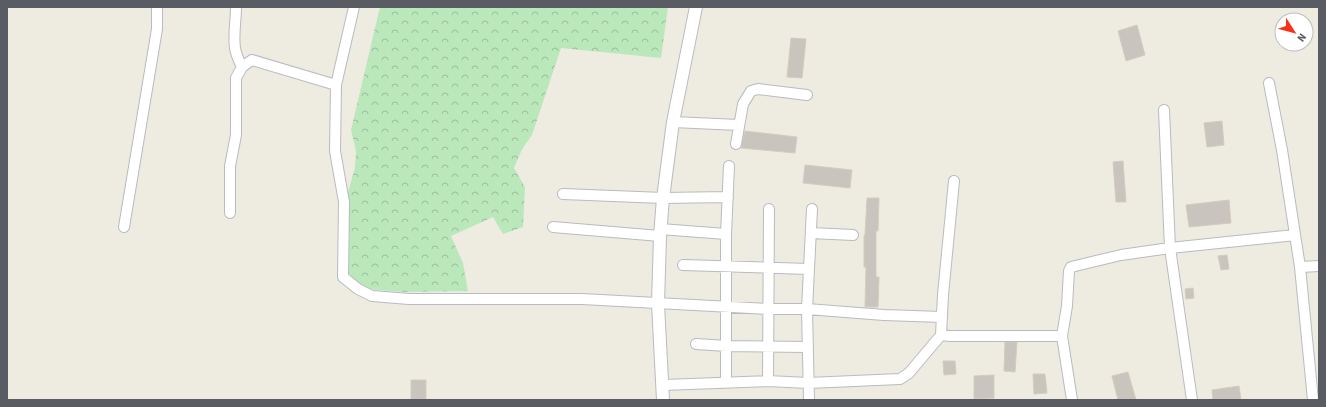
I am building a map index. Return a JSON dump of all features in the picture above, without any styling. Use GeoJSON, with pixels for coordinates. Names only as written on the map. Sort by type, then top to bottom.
{"type":"FeatureCollection","features":[{"type":"Feature","properties":{"kind":"street"},"geometry":{"type":"LineString","coordinates":[[124,227],[157,29],[157,7]]}},
{"type":"Feature","properties":{"kind":"street"},"geometry":{"type":"LineString","coordinates":[[236,7],[234,37],[235,50],[242,66]]}},
{"type":"Feature","properties":{"kind":"street"},"geometry":{"type":"LineString","coordinates":[[354,7],[336,86],[335,151],[344,202],[343,277],[358,289],[372,296],[409,299],[582,299],[769,309],[807,309],[884,315],[942,317]]}},
{"type":"Feature","properties":{"kind":"street"},"geometry":{"type":"LineString","coordinates":[[663,400],[658,304],[660,232],[673,122],[696,7]]}},
{"type":"Feature","properties":{"kind":"street"},"geometry":{"type":"LineString","coordinates":[[230,213],[230,166],[236,135],[236,78],[242,66],[252,60],[336,86]]}},
{"type":"Feature","properties":{"kind":"street"},"geometry":{"type":"LineString","coordinates":[[1269,82],[1282,150],[1300,267],[1313,400]]}},
{"type":"Feature","properties":{"kind":"street"},"geometry":{"type":"LineString","coordinates":[[736,144],[743,104],[751,91],[758,89],[807,95]]}},
{"type":"Feature","properties":{"kind":"street"},"geometry":{"type":"LineString","coordinates":[[1164,110],[1170,248],[1192,400]]}},
{"type":"Feature","properties":{"kind":"street"},"geometry":{"type":"LineString","coordinates":[[673,122],[740,124]]}},
{"type":"Feature","properties":{"kind":"street"},"geometry":{"type":"LineString","coordinates":[[726,382],[726,234],[729,166]]}},
{"type":"Feature","properties":{"kind":"street"},"geometry":{"type":"LineString","coordinates":[[663,384],[768,381],[808,383],[900,379],[909,373],[941,335],[943,295],[954,181]]}},
{"type":"Feature","properties":{"kind":"street"},"geometry":{"type":"LineString","coordinates":[[563,194],[663,198],[728,197]]}},
{"type":"Feature","properties":{"kind":"street"},"geometry":{"type":"LineString","coordinates":[[768,381],[769,209]]}},
{"type":"Feature","properties":{"kind":"street"},"geometry":{"type":"LineString","coordinates":[[809,400],[807,309],[812,209]]}},
{"type":"Feature","properties":{"kind":"street"},"geometry":{"type":"LineString","coordinates":[[553,227],[726,234]]}},
{"type":"Feature","properties":{"kind":"street"},"geometry":{"type":"LineString","coordinates":[[811,233],[853,235]]}},
{"type":"Feature","properties":{"kind":"street"},"geometry":{"type":"LineString","coordinates":[[1072,400],[1062,336],[1067,306],[1069,271],[1071,267],[1121,255],[1170,248],[1295,235]]}},
{"type":"Feature","properties":{"kind":"street"},"geometry":{"type":"LineString","coordinates":[[683,265],[809,269]]}},
{"type":"Feature","properties":{"kind":"street"},"geometry":{"type":"LineString","coordinates":[[1300,267],[1319,266]]}},
{"type":"Feature","properties":{"kind":"street"},"geometry":{"type":"LineString","coordinates":[[941,335],[1062,336]]}},
{"type":"Feature","properties":{"kind":"street"},"geometry":{"type":"LineString","coordinates":[[696,344],[808,347]]}},
{"type":"Feature","properties":{"kind":"green space"},"geometry":{"type":"Polygon","coordinates":[[[380,7],[668,7],[661,58],[561,48],[532,135],[522,149],[514,168],[525,187],[523,227],[503,234],[493,217],[451,236],[463,263],[468,291],[403,292],[367,289],[347,278],[348,192],[355,168],[356,151],[351,130],[380,7]]]}},
{"type":"Feature","properties":{"kind":"building"},"geometry":{"type":"Polygon","coordinates":[[[1137,25],[1145,55],[1126,61],[1118,31],[1137,25]]]}},
{"type":"Feature","properties":{"kind":"building"},"geometry":{"type":"Polygon","coordinates":[[[791,38],[806,39],[802,78],[787,77],[791,38]]]}},
{"type":"Feature","properties":{"kind":"building"},"geometry":{"type":"Polygon","coordinates":[[[1222,121],[1224,145],[1207,147],[1204,123],[1222,121]]]}},
{"type":"Feature","properties":{"kind":"building"},"geometry":{"type":"Polygon","coordinates":[[[745,131],[797,137],[795,153],[741,148],[745,131]]]}},
{"type":"Feature","properties":{"kind":"building"},"geometry":{"type":"Polygon","coordinates":[[[1123,161],[1126,202],[1116,202],[1113,162],[1123,161]]]}},
{"type":"Feature","properties":{"kind":"building"},"geometry":{"type":"Polygon","coordinates":[[[805,165],[852,170],[850,188],[803,183],[805,165]]]}},
{"type":"Feature","properties":{"kind":"building"},"geometry":{"type":"Polygon","coordinates":[[[867,198],[879,198],[878,231],[876,231],[876,277],[879,277],[878,307],[865,307],[866,267],[864,267],[864,235],[867,198]]]}},
{"type":"Feature","properties":{"kind":"building"},"geometry":{"type":"Polygon","coordinates":[[[1229,200],[1231,223],[1189,227],[1186,205],[1229,200]]]}},
{"type":"Feature","properties":{"kind":"building"},"geometry":{"type":"Polygon","coordinates":[[[1227,255],[1229,269],[1221,270],[1218,256],[1227,255]]]}},
{"type":"Feature","properties":{"kind":"building"},"geometry":{"type":"Polygon","coordinates":[[[1193,288],[1194,298],[1186,299],[1185,289],[1193,288]]]}},
{"type":"Feature","properties":{"kind":"building"},"geometry":{"type":"Polygon","coordinates":[[[1005,342],[1017,342],[1015,372],[1004,371],[1005,342]]]}},
{"type":"Feature","properties":{"kind":"building"},"geometry":{"type":"Polygon","coordinates":[[[943,361],[955,361],[956,374],[944,375],[943,361]]]}},
{"type":"Feature","properties":{"kind":"building"},"geometry":{"type":"Polygon","coordinates":[[[1128,372],[1136,400],[1118,400],[1112,376],[1128,372]]]}},
{"type":"Feature","properties":{"kind":"building"},"geometry":{"type":"Polygon","coordinates":[[[1033,374],[1045,374],[1047,393],[1034,394],[1033,374]]]}},
{"type":"Feature","properties":{"kind":"building"},"geometry":{"type":"Polygon","coordinates":[[[994,375],[994,398],[974,399],[974,376],[994,375]]]}},
{"type":"Feature","properties":{"kind":"building"},"geometry":{"type":"Polygon","coordinates":[[[411,380],[426,380],[426,400],[411,400],[411,380]]]}},
{"type":"Feature","properties":{"kind":"building"},"geometry":{"type":"Polygon","coordinates":[[[1239,386],[1241,400],[1213,400],[1212,390],[1239,386]]]}}]}
